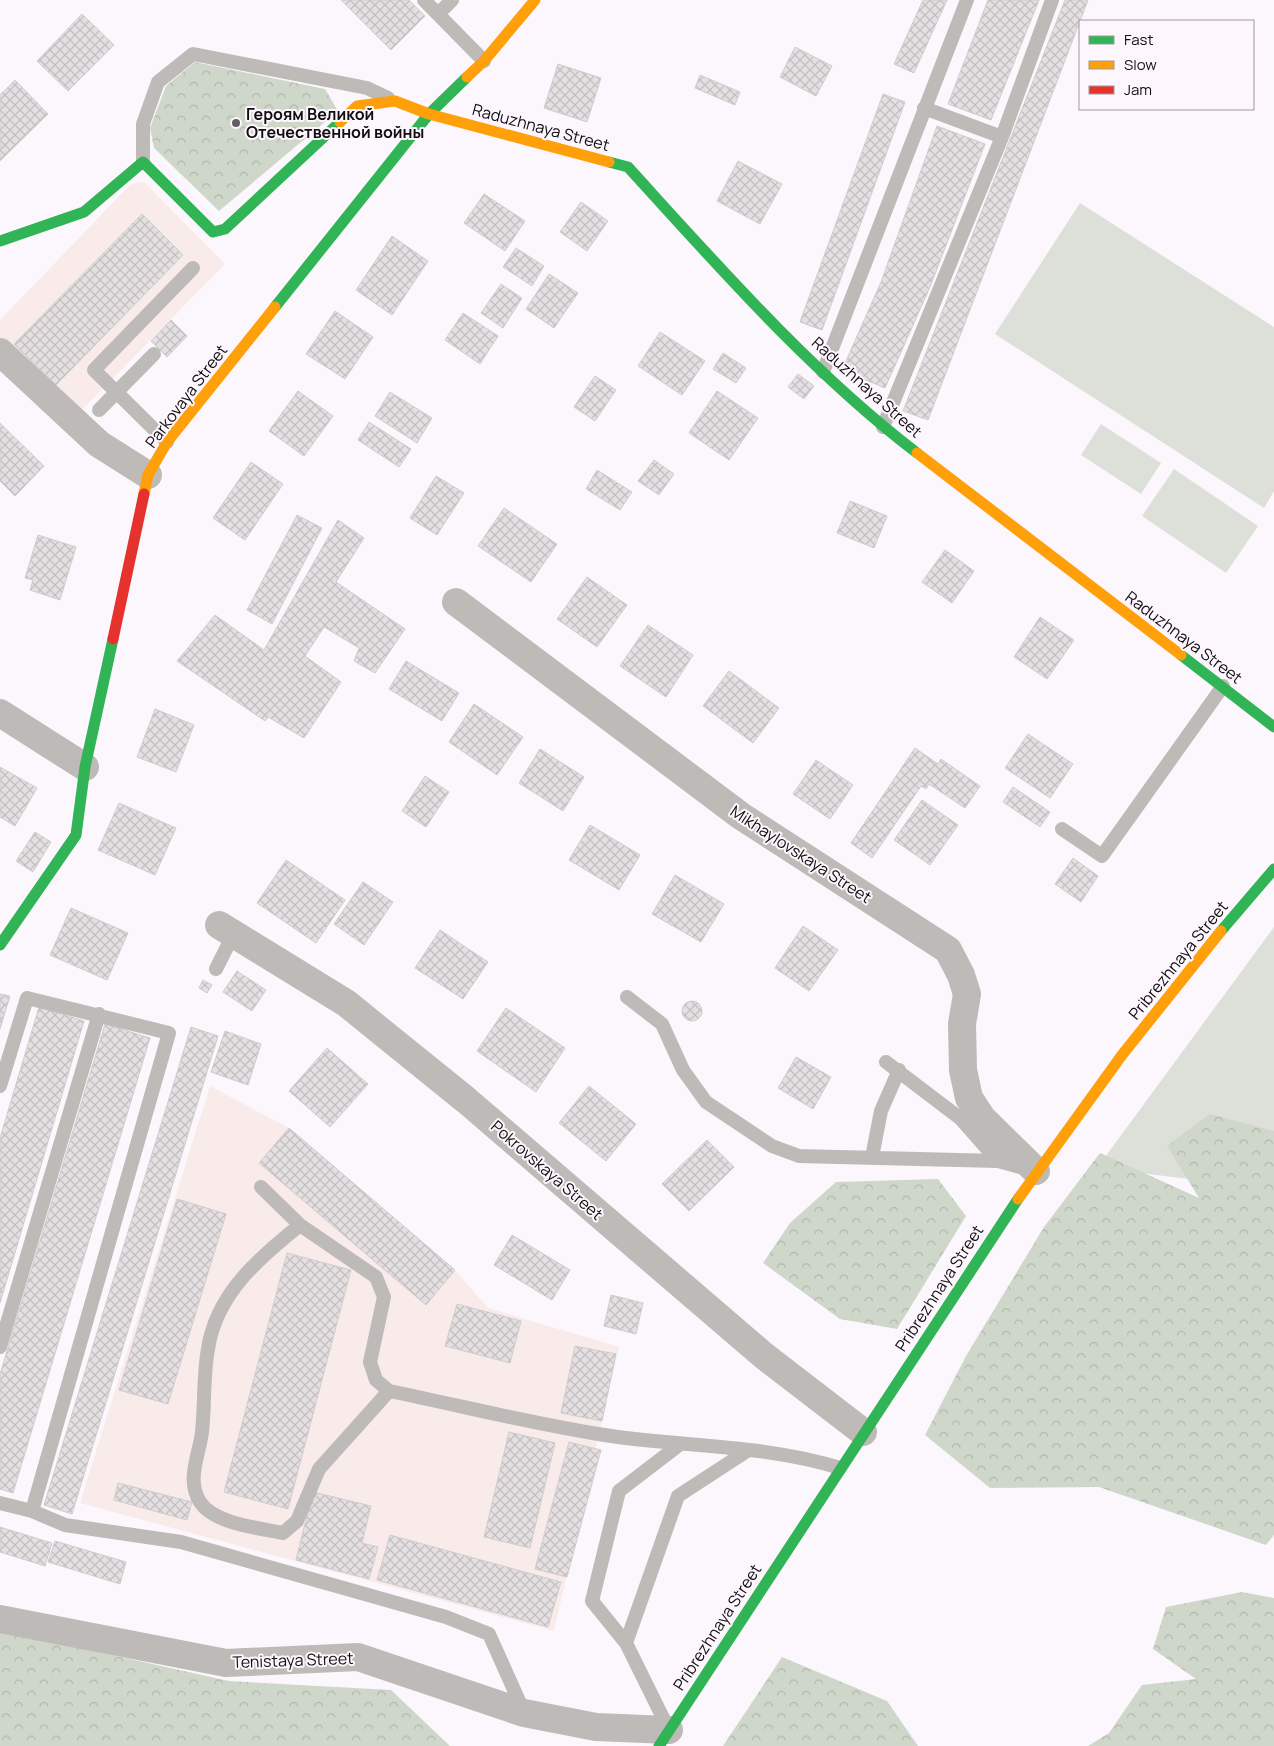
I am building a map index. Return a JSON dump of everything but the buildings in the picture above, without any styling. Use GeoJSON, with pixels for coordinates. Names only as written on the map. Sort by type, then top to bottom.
{"type":"FeatureCollection","features":[{"type":"Feature","properties":{"kind":"street","name":"Parkovaya Street"},"geometry":{"type":"LineString","coordinates":[[0,945],[76,835],[85,767],[148,475],[167,442],[429,114],[484,61],[536,0]]}},
{"type":"Feature","properties":{"kind":"street","name":"Raduzhnaya Street"},"geometry":{"type":"LineString","coordinates":[[395,101],[429,114],[628,167],[721,269],[823,372],[883,427],[1274,727]]}},
{"type":"Feature","properties":{"kind":"street"},"geometry":{"type":"LineString","coordinates":[[0,241],[84,212],[143,162],[214,232],[225,229],[357,106],[395,101]]}},
{"type":"Feature","properties":{"kind":"street"},"geometry":{"type":"LineString","coordinates":[[0,352],[100,444],[148,475]]}},
{"type":"Feature","properties":{"kind":"street","name":"Mikhaylovskaya Street"},"geometry":{"type":"LineString","coordinates":[[456,602],[741,816],[948,950],[961,975],[967,994],[962,1033],[963,1070],[969,1098],[982,1118],[1036,1171]]}},
{"type":"Feature","properties":{"kind":"street"},"geometry":{"type":"LineString","coordinates":[[0,713],[85,767]]}},
{"type":"Feature","properties":{"kind":"street","name":"Pribrezhnaya Street"},"geometry":{"type":"LineString","coordinates":[[664,1738],[1036,1171],[1097,1088],[1223,927],[1274,869]]}},
{"type":"Feature","properties":{"kind":"street","name":"Pokrovskaya Street"},"geometry":{"type":"LineString","coordinates":[[227,929],[346,1003],[466,1100],[763,1355],[863,1432]]}},
{"type":"Feature","properties":{"kind":"street","name":"Tenistaya Street"},"geometry":{"type":"LineString","coordinates":[[0,1618],[226,1663],[358,1657],[524,1713],[664,1738]]}},
{"type":"Feature","properties":{"kind":"lane"},"geometry":{"type":"LineString","coordinates":[[424,0],[484,61]]}},
{"type":"Feature","properties":{"kind":"lane"},"geometry":{"type":"LineString","coordinates":[[438,14],[452,0]]}},
{"type":"Feature","properties":{"kind":"lane"},"geometry":{"type":"LineString","coordinates":[[823,372],[967,0]]}},
{"type":"Feature","properties":{"kind":"lane"},"geometry":{"type":"LineString","coordinates":[[883,427],[1002,137],[1052,0]]}},
{"type":"Feature","properties":{"kind":"lane"},"geometry":{"type":"LineString","coordinates":[[143,162],[143,124],[158,82],[193,54],[367,88],[395,101]]}},
{"type":"Feature","properties":{"kind":"lane"},"geometry":{"type":"LineString","coordinates":[[924,108],[1002,137]]}},
{"type":"Feature","properties":{"kind":"lane"},"geometry":{"type":"LineString","coordinates":[[167,442],[94,370],[193,268]]}},
{"type":"Feature","properties":{"kind":"lane"},"geometry":{"type":"LineString","coordinates":[[99,410],[154,354]]}},
{"type":"Feature","properties":{"kind":"lane"},"geometry":{"type":"LineString","coordinates":[[1062,829],[1102,856],[1223,686]]}},
{"type":"Feature","properties":{"kind":"lane"},"geometry":{"type":"LineString","coordinates":[[216,969],[227,929]]}},
{"type":"Feature","properties":{"kind":"lane"},"geometry":{"type":"LineString","coordinates":[[627,997],[662,1024],[683,1070],[706,1102],[772,1146],[799,1156],[998,1160],[1036,1171]]}},
{"type":"Feature","properties":{"kind":"lane"},"geometry":{"type":"LineString","coordinates":[[0,1086],[27,998],[99,1014],[169,1033],[32,1511]]}},
{"type":"Feature","properties":{"kind":"lane"},"geometry":{"type":"LineString","coordinates":[[0,1347],[99,1014]]}},
{"type":"Feature","properties":{"kind":"lane"},"geometry":{"type":"LineString","coordinates":[[886,1062],[961,1119],[998,1160]]}},
{"type":"Feature","properties":{"kind":"lane"},"geometry":{"type":"LineString","coordinates":[[872,1157],[880,1111],[899,1070]]}},
{"type":"Feature","properties":{"kind":"lane"},"geometry":{"type":"LineString","coordinates":[[260,1188],[300,1225],[376,1277],[384,1297],[370,1362],[376,1380],[389,1391],[610,1436],[678,1445],[747,1451],[816,1461],[840,1468]]}},
{"type":"Feature","properties":{"kind":"lane"},"geometry":{"type":"LineString","coordinates":[[300,1225],[265,1252],[225,1297],[208,1348],[202,1433],[192,1482],[201,1503],[226,1521],[283,1533],[297,1521],[319,1469],[389,1391]]}},
{"type":"Feature","properties":{"kind":"lane"},"geometry":{"type":"LineString","coordinates":[[664,1738],[626,1643],[592,1601],[618,1491],[678,1445]]}},
{"type":"Feature","properties":{"kind":"lane"},"geometry":{"type":"LineString","coordinates":[[626,1643],[678,1496],[747,1451]]}},
{"type":"Feature","properties":{"kind":"lane"},"geometry":{"type":"LineString","coordinates":[[0,1504],[32,1511],[65,1525],[181,1542],[446,1618],[489,1634],[524,1713]]}},
{"type":"Feature","properties":{"kind":"shaded area"},"geometry":{"type":"Polygon","coordinates":[[[138,182],[145,183],[225,264],[76,416],[0,344],[0,320],[130,185],[138,182]]]}},
{"type":"Feature","properties":{"kind":"shaded area"},"geometry":{"type":"Polygon","coordinates":[[[1080,203],[1274,327],[1274,491],[1264,508],[995,334],[1080,203]]]}},
{"type":"Feature","properties":{"kind":"shaded area"},"geometry":{"type":"Polygon","coordinates":[[[1101,424],[1161,463],[1141,494],[1081,455],[1101,424]]]}},
{"type":"Feature","properties":{"kind":"shaded area"},"geometry":{"type":"Polygon","coordinates":[[[1174,469],[1258,526],[1226,573],[1142,516],[1174,469]]]}},
{"type":"Feature","properties":{"kind":"shaded area"},"geometry":{"type":"Polygon","coordinates":[[[1274,927],[1274,1189],[1097,1168],[1274,927]]]}},
{"type":"Feature","properties":{"kind":"shaded area"},"geometry":{"type":"Polygon","coordinates":[[[210,1086],[289,1128],[455,1270],[488,1308],[619,1347],[554,1631],[80,1503],[210,1086]]]}},
{"type":"Feature","properties":{"kind":"green space"},"geometry":{"type":"Polygon","coordinates":[[[195,62],[325,89],[338,111],[219,211],[154,148],[150,128],[166,86],[195,62]]]}},
{"type":"Feature","properties":{"kind":"green space"},"geometry":{"type":"Polygon","coordinates":[[[1210,1114],[1274,1131],[1274,1535],[1266,1545],[1099,1487],[990,1488],[925,1435],[966,1356],[1044,1227],[1100,1153],[1199,1198],[1167,1146],[1210,1114]]]}},
{"type":"Feature","properties":{"kind":"green space"},"geometry":{"type":"Polygon","coordinates":[[[938,1179],[966,1216],[897,1329],[840,1319],[763,1263],[790,1223],[836,1182],[938,1179]]]}},
{"type":"Feature","properties":{"kind":"green space"},"geometry":{"type":"Polygon","coordinates":[[[1242,1592],[1274,1598],[1274,1746],[1088,1746],[1109,1733],[1142,1685],[1196,1679],[1153,1649],[1166,1607],[1242,1592]]]}},
{"type":"Feature","properties":{"kind":"green space"},"geometry":{"type":"Polygon","coordinates":[[[0,1630],[229,1681],[391,1690],[450,1746],[0,1746],[0,1630]]]}},
{"type":"Feature","properties":{"kind":"green space"},"geometry":{"type":"Polygon","coordinates":[[[782,1657],[887,1701],[918,1746],[723,1746],[782,1657]]]}},
{"type":"Feature","properties":{"kind":"traffic: fast"},"geometry":{"type":"LineString","coordinates":[[275,307],[429,114],[467,77]]}},
{"type":"Feature","properties":{"kind":"traffic: fast"},"geometry":{"type":"LineString","coordinates":[[0,241],[84,212],[143,162],[213,232],[225,229],[340,122]]}},
{"type":"Feature","properties":{"kind":"traffic: fast"},"geometry":{"type":"LineString","coordinates":[[609,162],[628,167],[766,317],[840,388],[917,453]]}},
{"type":"Feature","properties":{"kind":"traffic: fast"},"geometry":{"type":"LineString","coordinates":[[0,945],[76,835],[85,767],[113,639]]}},
{"type":"Feature","properties":{"kind":"traffic: fast"},"geometry":{"type":"LineString","coordinates":[[1181,655],[1274,727]]}},
{"type":"Feature","properties":{"kind":"traffic: fast"},"geometry":{"type":"LineString","coordinates":[[1221,931],[1274,869]]}},
{"type":"Feature","properties":{"kind":"traffic: fast"},"geometry":{"type":"LineString","coordinates":[[659,1746],[1018,1199]]}},
{"type":"Feature","properties":{"kind":"traffic: slow"},"geometry":{"type":"LineString","coordinates":[[467,77],[484,61],[535,0]]}},
{"type":"Feature","properties":{"kind":"traffic: slow"},"geometry":{"type":"LineString","coordinates":[[340,122],[357,106],[395,101],[429,114],[609,162]]}},
{"type":"Feature","properties":{"kind":"traffic: slow"},"geometry":{"type":"LineString","coordinates":[[144,494],[148,475],[167,442],[275,307]]}},
{"type":"Feature","properties":{"kind":"traffic: slow"},"geometry":{"type":"LineString","coordinates":[[917,453],[1181,655]]}},
{"type":"Feature","properties":{"kind":"traffic: slow"},"geometry":{"type":"LineString","coordinates":[[1018,1199],[1122,1055],[1221,931]]}},
{"type":"Feature","properties":{"kind":"traffic: jam"},"geometry":{"type":"LineString","coordinates":[[113,639],[144,494]]}},
{"type":"Feature","properties":{"kind":"place","name":"Героям Великой Отечественной войны"},"geometry":{"type":"Point","coordinates":[236,123]}}]}
